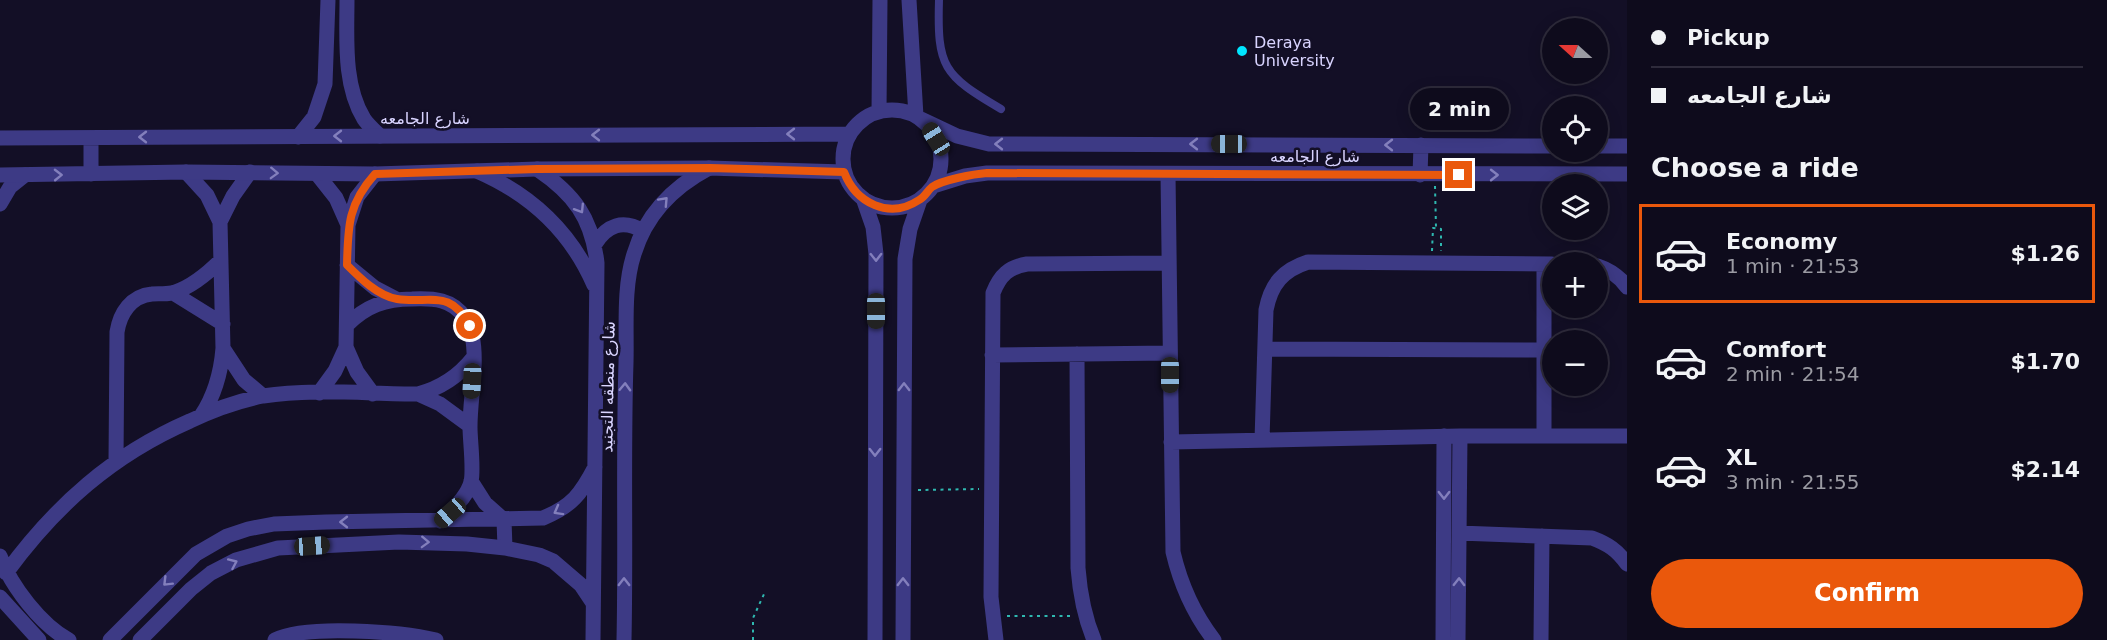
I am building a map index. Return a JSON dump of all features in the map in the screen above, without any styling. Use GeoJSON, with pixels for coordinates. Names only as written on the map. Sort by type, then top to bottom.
{"type":"FeatureCollection","features":[{"type":"Feature","properties":{"kind":"street"},"geometry":{"type":"LineString","coordinates":[[298,137],[314,117],[325,84],[328,0]]}},
{"type":"Feature","properties":{"kind":"street"},"geometry":{"type":"LineString","coordinates":[[347,0],[347,52],[352,89],[364,118],[380,136]]}},
{"type":"Feature","properties":{"kind":"street"},"geometry":{"type":"LineString","coordinates":[[879,112],[880,0]]}},
{"type":"Feature","properties":{"kind":"street"},"geometry":{"type":"LineString","coordinates":[[909,0],[918,118]]}},
{"type":"Feature","properties":{"kind":"street"},"geometry":{"type":"LineString","coordinates":[[875,640],[876,254],[873,227],[864,201],[852,188],[844,172],[843,152],[849,134],[862,120],[879,112],[897,110],[918,118],[930,128],[940,151],[941,163],[933,186],[920,200],[910,229],[904,259],[903,640]]}},
{"type":"Feature","properties":{"kind":"street","name":"شارع الجامعه"},"geometry":{"type":"LineString","coordinates":[[918,118],[957,136],[989,144],[1542,146]]}},
{"type":"Feature","properties":{"kind":"street","name":"شارع الجامعه"},"geometry":{"type":"LineString","coordinates":[[0,138],[849,134]]}},
{"type":"Feature","properties":{"kind":"street"},"geometry":{"type":"LineString","coordinates":[[91,138],[91,174]]}},
{"type":"Feature","properties":{"kind":"street"},"geometry":{"type":"LineString","coordinates":[[1421,145],[1428,175]]}},
{"type":"Feature","properties":{"kind":"street"},"geometry":{"type":"LineString","coordinates":[[1608,146],[1627,146]]}},
{"type":"Feature","properties":{"kind":"street"},"geometry":{"type":"LineString","coordinates":[[0,175],[186,172],[375,174],[537,169],[710,168],[844,172]]}},
{"type":"Feature","properties":{"kind":"street","name":"شارع منطقه التجنيد"},"geometry":{"type":"LineString","coordinates":[[624,640],[628,281],[633,255],[652,215],[671,194],[693,177],[710,168]]}},
{"type":"Feature","properties":{"kind":"street","name":"شارع منطقه التجنيد"},"geometry":{"type":"LineString","coordinates":[[537,169],[558,183],[574,200],[587,221],[595,244],[597,291],[593,640]]}},
{"type":"Feature","properties":{"kind":"street"},"geometry":{"type":"LineString","coordinates":[[477,171],[508,186],[549,219],[577,252],[597,291]]}},
{"type":"Feature","properties":{"kind":"street"},"geometry":{"type":"LineString","coordinates":[[186,172],[207,195],[220,222],[222,363],[214,391],[201,416]]}},
{"type":"Feature","properties":{"kind":"street"},"geometry":{"type":"LineString","coordinates":[[220,222],[250,172]]}},
{"type":"Feature","properties":{"kind":"street","name":"شارع الجامعه"},"geometry":{"type":"LineString","coordinates":[[933,186],[965,176],[987,173],[1627,174]]}},
{"type":"Feature","properties":{"kind":"street"},"geometry":{"type":"LineString","coordinates":[[317,174],[336,198],[348,225]]}},
{"type":"Feature","properties":{"kind":"street"},"geometry":{"type":"LineString","coordinates":[[373,394],[357,372],[346,347],[346,325],[348,225],[357,197],[375,174]]}},
{"type":"Feature","properties":{"kind":"street"},"geometry":{"type":"LineString","coordinates":[[1168,174],[1172,526],[1175,560],[1188,600],[1200,622],[1214,640]]}},
{"type":"Feature","properties":{"kind":"street"},"geometry":{"type":"LineString","coordinates":[[0,204],[10,188],[25,175]]}},
{"type":"Feature","properties":{"kind":"street"},"geometry":{"type":"LineString","coordinates":[[864,201],[886,208],[898,208],[920,200]]}},
{"type":"Feature","properties":{"kind":"street"},"geometry":{"type":"LineString","coordinates":[[595,244],[603,232],[614,225],[628,224],[643,231]]}},
{"type":"Feature","properties":{"kind":"street"},"geometry":{"type":"LineString","coordinates":[[116,461],[119,321],[131,303],[141,297],[173,293],[199,280],[221,260]]}},
{"type":"Feature","properties":{"kind":"street"},"geometry":{"type":"LineString","coordinates":[[1262,440],[1266,310],[1275,284],[1284,273],[1295,266],[1308,262],[1542,264]]}},
{"type":"Feature","properties":{"kind":"street"},"geometry":{"type":"LineString","coordinates":[[996,640],[992,616],[991,489],[993,293],[997,281],[1005,272],[1016,266],[1028,264],[1169,263]]}},
{"type":"Feature","properties":{"kind":"street"},"geometry":{"type":"LineString","coordinates":[[347,265],[375,288],[396,299]]}},
{"type":"Feature","properties":{"kind":"street"},"geometry":{"type":"LineString","coordinates":[[1608,270],[1621,278],[1627,286]]}},
{"type":"Feature","properties":{"kind":"street"},"geometry":{"type":"LineString","coordinates":[[173,293],[223,324]]}},
{"type":"Feature","properties":{"kind":"street"},"geometry":{"type":"LineString","coordinates":[[346,325],[369,307],[396,299],[441,300],[458,309],[470,326],[473,336],[471,481],[485,503],[504,520],[505,548]]}},
{"type":"Feature","properties":{"kind":"street"},"geometry":{"type":"LineString","coordinates":[[319,393],[335,371],[346,347]]}},
{"type":"Feature","properties":{"kind":"street"},"geometry":{"type":"LineString","coordinates":[[223,348],[240,375],[263,396]]}},
{"type":"Feature","properties":{"kind":"street"},"geometry":{"type":"LineString","coordinates":[[1265,349],[1542,350]]}},
{"type":"Feature","properties":{"kind":"street"},"geometry":{"type":"LineString","coordinates":[[992,355],[1170,353]]}},
{"type":"Feature","properties":{"kind":"street"},"geometry":{"type":"LineString","coordinates":[[1077,354],[1078,568],[1085,616],[1094,640]]}},
{"type":"Feature","properties":{"kind":"street"},"geometry":{"type":"LineString","coordinates":[[6,573],[56,512],[85,485],[143,444],[201,416],[231,404],[263,396],[319,393],[418,394],[437,388],[455,378],[473,358]]}},
{"type":"Feature","properties":{"kind":"street"},"geometry":{"type":"LineString","coordinates":[[418,394],[451,410],[470,426]]}},
{"type":"Feature","properties":{"kind":"street"},"geometry":{"type":"LineString","coordinates":[[1545,396],[1545,436]]}},
{"type":"Feature","properties":{"kind":"street"},"geometry":{"type":"LineString","coordinates":[[1171,442],[1444,436],[1627,436]]}},
{"type":"Feature","properties":{"kind":"street"},"geometry":{"type":"LineString","coordinates":[[1443,640],[1444,436]]}},
{"type":"Feature","properties":{"kind":"street"},"geometry":{"type":"LineString","coordinates":[[1458,640],[1460,436]]}},
{"type":"Feature","properties":{"kind":"street"},"geometry":{"type":"LineString","coordinates":[[110,640],[196,554],[227,536],[274,524],[543,518],[559,512],[573,502],[584,489],[596,467]]}},
{"type":"Feature","properties":{"kind":"street"},"geometry":{"type":"LineString","coordinates":[[875,478],[904,484]]}},
{"type":"Feature","properties":{"kind":"street"},"geometry":{"type":"LineString","coordinates":[[440,521],[458,503],[471,481]]}},
{"type":"Feature","properties":{"kind":"street"},"geometry":{"type":"LineString","coordinates":[[377,522],[377,543]]}},
{"type":"Feature","properties":{"kind":"street"},"geometry":{"type":"LineString","coordinates":[[1460,533],[1592,538],[1619,552],[1627,564]]}},
{"type":"Feature","properties":{"kind":"street"},"geometry":{"type":"LineString","coordinates":[[1541,640],[1542,536]]}},
{"type":"Feature","properties":{"kind":"street"},"geometry":{"type":"LineString","coordinates":[[131,618],[144,637],[191,589],[211,573],[236,560],[278,548],[377,543],[456,543],[505,548],[539,555],[554,561],[581,585],[593,603]]}},
{"type":"Feature","properties":{"kind":"street"},"geometry":{"type":"LineString","coordinates":[[0,556],[6,573],[24,597],[53,629],[69,640]]}},
{"type":"Feature","properties":{"kind":"street"},"geometry":{"type":"LineString","coordinates":[[0,597],[39,640],[53,629]]}},
{"type":"Feature","properties":{"kind":"street"},"geometry":{"type":"LineString","coordinates":[[0,613],[17,617]]}},
{"type":"Feature","properties":{"kind":"street"},"geometry":{"type":"LineString","coordinates":[[275,640],[322,631],[350,631],[436,640]]}},
{"type":"Feature","properties":{"kind":"lane"},"geometry":{"type":"LineString","coordinates":[[939,0],[939,40],[946,65],[962,85],[1001,109]]}},
{"type":"Feature","properties":{"kind":"path"},"geometry":{"type":"LineString","coordinates":[[1428,175],[1436,228]]}},
{"type":"Feature","properties":{"kind":"path"},"geometry":{"type":"LineString","coordinates":[[1436,228],[1441,229],[1437,263]]}},
{"type":"Feature","properties":{"kind":"path"},"geometry":{"type":"LineString","coordinates":[[1436,228],[1432,229],[1437,263]]}},
{"type":"Feature","properties":{"kind":"path"},"geometry":{"type":"LineString","coordinates":[[904,484],[991,489]]}},
{"type":"Feature","properties":{"kind":"path"},"geometry":{"type":"LineString","coordinates":[[753,640],[753,618],[765,591]]}},
{"type":"Feature","properties":{"kind":"path"},"geometry":{"type":"LineString","coordinates":[[992,616],[1085,616]]}},
{"type":"Feature","properties":{"kind":"place","name":"Deraya University"},"geometry":{"type":"Point","coordinates":[1242,51]}},
{"type":"Feature","properties":{"kind":"route"},"geometry":{"type":"LineString","coordinates":[[470,326],[458,309],[450,304],[431,298],[396,299],[365,282],[347,265],[348,225],[351,210],[357,197],[375,174],[537,169],[710,168],[844,172],[857,195],[875,206],[886,208],[898,208],[920,200],[933,186],[965,176],[987,173],[1459,175]]}}]}
